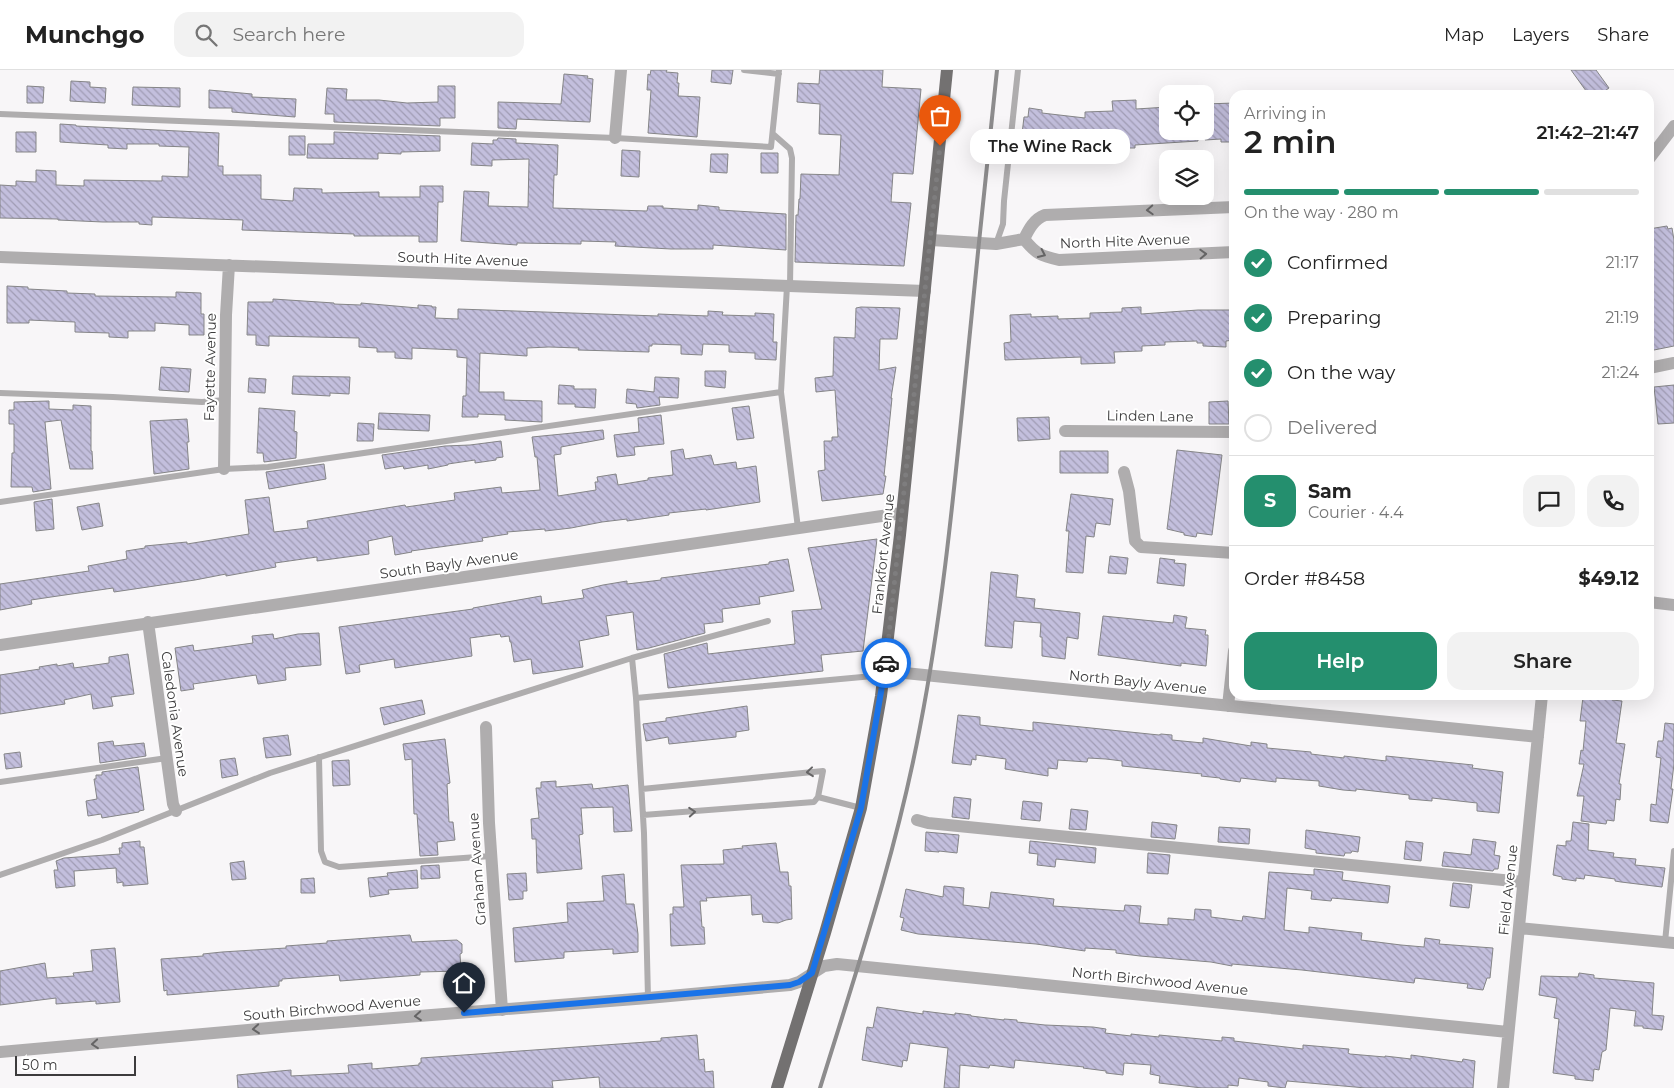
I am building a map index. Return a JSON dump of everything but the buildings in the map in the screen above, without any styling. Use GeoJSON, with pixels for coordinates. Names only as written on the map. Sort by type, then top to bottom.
{"type":"FeatureCollection","features":[{"type":"Feature","properties":{"kind":"main road","name":"Frankfort Avenue"},"geometry":{"type":"LineString","coordinates":[[777,1088],[861,808],[885,673],[926,291],[947,70]]}},
{"type":"Feature","properties":{"kind":"street"},"geometry":{"type":"LineString","coordinates":[[615,138],[621,70]]}},
{"type":"Feature","properties":{"kind":"street"},"geometry":{"type":"LineString","coordinates":[[1654,152],[1674,126]]}},
{"type":"Feature","properties":{"kind":"street","name":"North Hite Avenue"},"geometry":{"type":"LineString","coordinates":[[1229,207],[1045,215],[1039,217],[1031,226],[1024,239],[1032,249],[1042,256],[1059,260],[1229,252]]}},
{"type":"Feature","properties":{"kind":"street"},"geometry":{"type":"LineString","coordinates":[[930,240],[996,244],[1024,239]]}},
{"type":"Feature","properties":{"kind":"street","name":"South Hite Avenue"},"geometry":{"type":"LineString","coordinates":[[0,257],[926,291]]}},
{"type":"Feature","properties":{"kind":"street","name":"Fayette Avenue"},"geometry":{"type":"LineString","coordinates":[[224,469],[228,265]]}},
{"type":"Feature","properties":{"kind":"street"},"geometry":{"type":"LineString","coordinates":[[1654,367],[1674,363]]}},
{"type":"Feature","properties":{"kind":"street","name":"Linden Lane"},"geometry":{"type":"LineString","coordinates":[[1065,431],[1229,432]]}},
{"type":"Feature","properties":{"kind":"street"},"geometry":{"type":"LineString","coordinates":[[1124,472],[1130,491],[1135,541],[1141,547],[1229,553]]}},
{"type":"Feature","properties":{"kind":"street","name":"South Bayly Avenue"},"geometry":{"type":"LineString","coordinates":[[0,645],[902,513]]}},
{"type":"Feature","properties":{"kind":"street"},"geometry":{"type":"LineString","coordinates":[[1654,603],[1674,605]]}},
{"type":"Feature","properties":{"kind":"street","name":"Caledonia Avenue"},"geometry":{"type":"LineString","coordinates":[[148,622],[173,804],[176,811]]}},
{"type":"Feature","properties":{"kind":"street","name":"North Bayly Avenue"},"geometry":{"type":"LineString","coordinates":[[885,673],[1538,737]]}},
{"type":"Feature","properties":{"kind":"street"},"geometry":{"type":"LineString","coordinates":[[1228,706],[1229,697]]}},
{"type":"Feature","properties":{"kind":"street","name":"Field Avenue"},"geometry":{"type":"LineString","coordinates":[[1503,1088],[1542,700]]}},
{"type":"Feature","properties":{"kind":"street","name":"Graham Avenue"},"geometry":{"type":"LineString","coordinates":[[486,727],[491,856],[502,1010]]}},
{"type":"Feature","properties":{"kind":"street"},"geometry":{"type":"LineString","coordinates":[[917,820],[1524,882]]}},
{"type":"Feature","properties":{"kind":"street"},"geometry":{"type":"LineString","coordinates":[[1519,928],[1670,943]]}},
{"type":"Feature","properties":{"kind":"street","name":"North Birchwood Avenue"},"geometry":{"type":"LineString","coordinates":[[812,973],[824,966],[837,964],[1508,1032]]}},
{"type":"Feature","properties":{"kind":"street","name":"South Birchwood Avenue"},"geometry":{"type":"LineString","coordinates":[[0,1052],[790,985],[799,982],[812,973]]}},
{"type":"Feature","properties":{"kind":"lane"},"geometry":{"type":"LineString","coordinates":[[0,114],[615,138],[772,147],[779,72],[744,70]]}},
{"type":"Feature","properties":{"kind":"lane"},"geometry":{"type":"LineString","coordinates":[[996,244],[1003,224],[1018,70]]}},
{"type":"Feature","properties":{"kind":"lane"},"geometry":{"type":"LineString","coordinates":[[773,134],[790,149],[792,158],[788,286],[781,392],[798,528]]}},
{"type":"Feature","properties":{"kind":"lane"},"geometry":{"type":"LineString","coordinates":[[0,502],[224,469],[268,467],[781,392]]}},
{"type":"Feature","properties":{"kind":"lane"},"geometry":{"type":"LineString","coordinates":[[0,393],[113,396],[202,402],[225,400]]}},
{"type":"Feature","properties":{"kind":"lane"},"geometry":{"type":"LineString","coordinates":[[0,875],[102,840],[270,773],[632,658],[768,621]]}},
{"type":"Feature","properties":{"kind":"lane"},"geometry":{"type":"LineString","coordinates":[[632,658],[647,889],[648,998]]}},
{"type":"Feature","properties":{"kind":"lane"},"geometry":{"type":"LineString","coordinates":[[636,698],[885,673]]}},
{"type":"Feature","properties":{"kind":"lane"},"geometry":{"type":"LineString","coordinates":[[319,757],[321,850],[325,862],[339,867],[491,856]]}},
{"type":"Feature","properties":{"kind":"lane"},"geometry":{"type":"LineString","coordinates":[[0,782],[167,758]]}},
{"type":"Feature","properties":{"kind":"lane"},"geometry":{"type":"LineString","coordinates":[[642,790],[823,771],[818,798],[814,802],[643,815]]}},
{"type":"Feature","properties":{"kind":"lane"},"geometry":{"type":"LineString","coordinates":[[818,798],[861,808]]}},
{"type":"Feature","properties":{"kind":"lane"},"geometry":{"type":"LineString","coordinates":[[1670,943],[1674,851]]}},
{"type":"Feature","properties":{"kind":"railway"},"geometry":{"type":"LineString","coordinates":[[820,1088],[888,864],[911,773],[920,727],[940,605],[950,524],[997,70]]}},
{"type":"Feature","properties":{"kind":"way so far"},"geometry":{"type":"LineString","coordinates":[[886,663],[940,146]]}},
{"type":"Feature","properties":{"kind":"place","name":"The Wine Rack"},"geometry":{"type":"Point","coordinates":[940,146]}},
{"type":"Feature","properties":{"kind":"route"},"geometry":{"type":"LineString","coordinates":[[464,1013],[790,985],[799,982],[812,973],[861,808],[886,663]]}}]}
